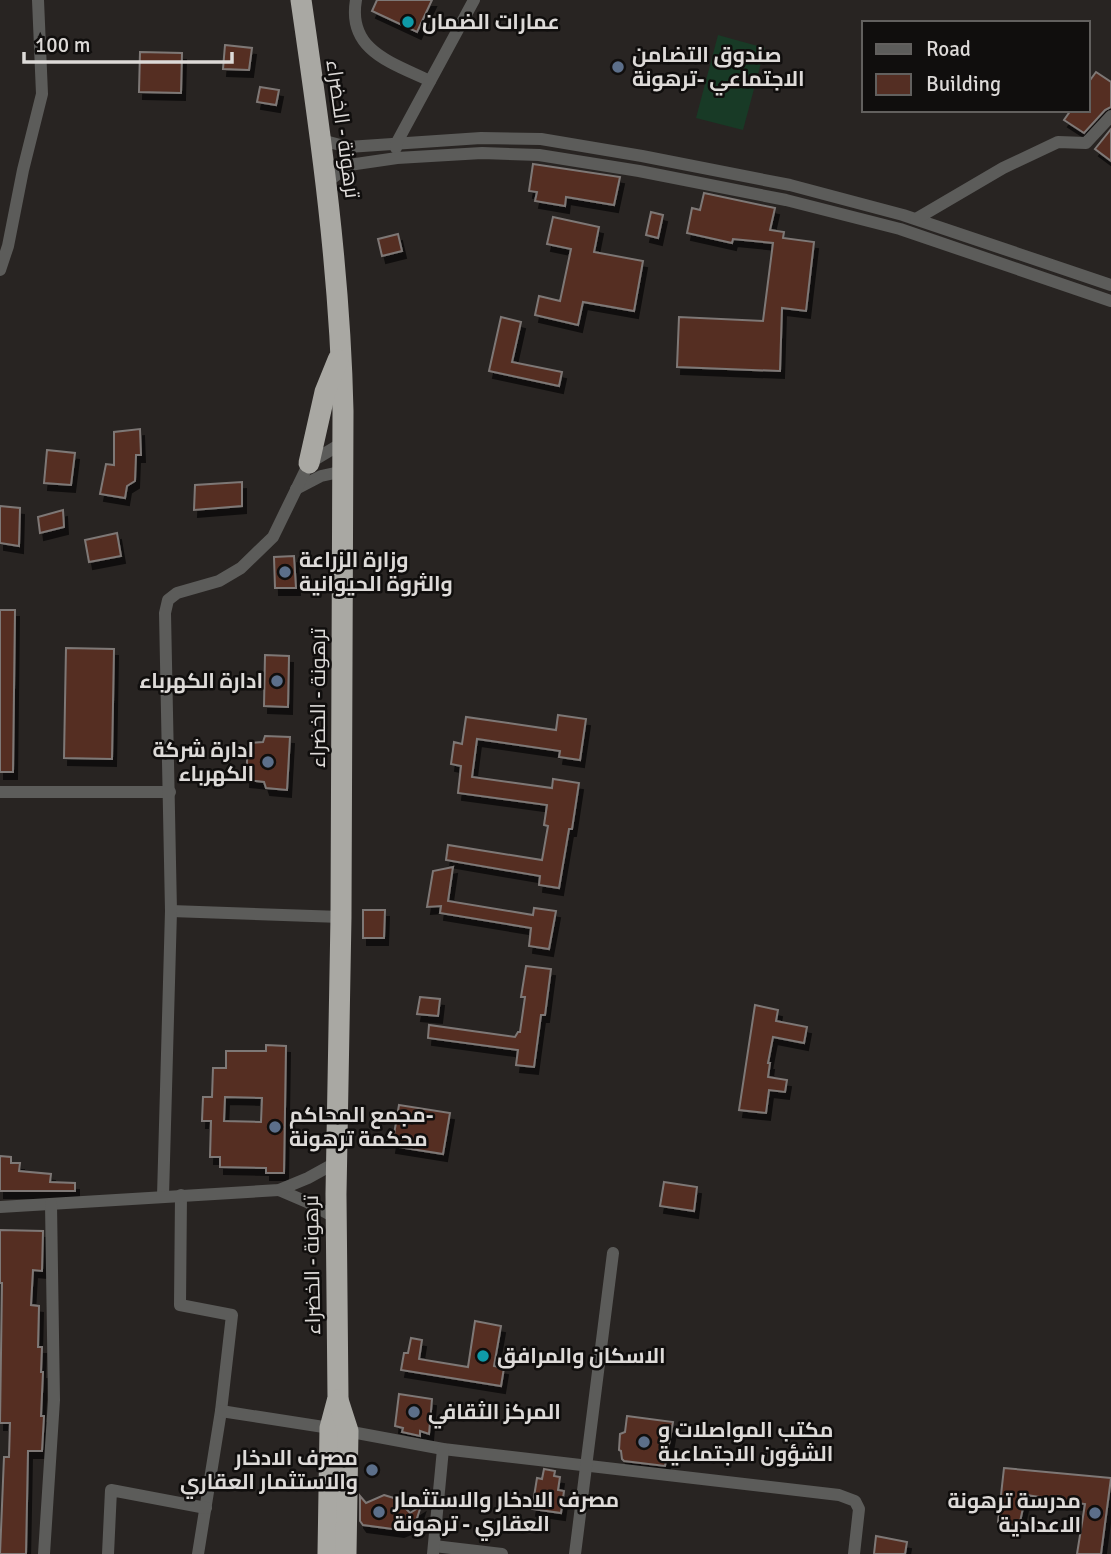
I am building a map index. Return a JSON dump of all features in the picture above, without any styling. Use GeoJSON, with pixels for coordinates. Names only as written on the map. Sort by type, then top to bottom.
{"type":"FeatureCollection","features":[{"type":"Feature","properties":{"kind":"highway","name":"ترهونة - الخضراء"},"geometry":{"type":"LineString","coordinates":[[301,0],[321,140],[342,351],[344,471],[341,917],[336,1218],[339,1429]]}},
{"type":"Feature","properties":{"kind":"highway"},"geometry":{"type":"LineString","coordinates":[[309,463],[325,392],[342,351]]}},
{"type":"Feature","properties":{"kind":"highway"},"geometry":{"type":"LineString","coordinates":[[328,1554],[339,1429]]}},
{"type":"Feature","properties":{"kind":"highway"},"geometry":{"type":"LineString","coordinates":[[339,1429],[346,1554]]}},
{"type":"Feature","properties":{"kind":"street"},"geometry":{"type":"LineString","coordinates":[[0,270],[8,246],[42,94],[37,0]]}},
{"type":"Feature","properties":{"kind":"street"},"geometry":{"type":"LineString","coordinates":[[356,0],[354,13],[357,31],[365,45],[386,60],[430,81]]}},
{"type":"Feature","properties":{"kind":"street"},"geometry":{"type":"LineString","coordinates":[[397,158],[396,144],[474,0]]}},
{"type":"Feature","properties":{"kind":"street"},"geometry":{"type":"LineString","coordinates":[[916,219],[1003,168],[1058,142],[1086,143],[1111,116]]}},
{"type":"Feature","properties":{"kind":"street"},"geometry":{"type":"LineString","coordinates":[[321,140],[348,147],[481,138],[541,139],[710,169],[790,185],[916,219],[1111,285]]}},
{"type":"Feature","properties":{"kind":"street"},"geometry":{"type":"LineString","coordinates":[[326,183],[349,165],[397,158],[482,153],[539,155],[708,184],[786,200],[900,229],[1111,301]]}},
{"type":"Feature","properties":{"kind":"street"},"geometry":{"type":"LineString","coordinates":[[708,184],[710,169]]}},
{"type":"Feature","properties":{"kind":"street"},"geometry":{"type":"LineString","coordinates":[[163,1196],[172,911],[165,612],[168,600],[177,593],[219,581],[240,568],[273,537],[309,463],[344,443]]}},
{"type":"Feature","properties":{"kind":"street"},"geometry":{"type":"LineString","coordinates":[[296,489],[321,476],[344,471]]}},
{"type":"Feature","properties":{"kind":"street"},"geometry":{"type":"LineString","coordinates":[[0,792],[170,792]]}},
{"type":"Feature","properties":{"kind":"street"},"geometry":{"type":"LineString","coordinates":[[172,911],[341,917]]}},
{"type":"Feature","properties":{"kind":"street"},"geometry":{"type":"LineString","coordinates":[[0,1207],[279,1191],[337,1162]]}},
{"type":"Feature","properties":{"kind":"street"},"geometry":{"type":"LineString","coordinates":[[279,1191],[336,1218]]}},
{"type":"Feature","properties":{"kind":"street"},"geometry":{"type":"LineString","coordinates":[[181,1195],[180,1305],[232,1315],[221,1411],[198,1554]]}},
{"type":"Feature","properties":{"kind":"street"},"geometry":{"type":"LineString","coordinates":[[44,1554],[54,1400],[51,1204]]}},
{"type":"Feature","properties":{"kind":"street"},"geometry":{"type":"LineString","coordinates":[[575,1554],[613,1253]]}},
{"type":"Feature","properties":{"kind":"street"},"geometry":{"type":"LineString","coordinates":[[221,1411],[339,1429],[443,1449],[839,1495],[855,1501],[859,1509],[854,1554]]}},
{"type":"Feature","properties":{"kind":"street"},"geometry":{"type":"LineString","coordinates":[[443,1449],[434,1550],[502,1554]]}},
{"type":"Feature","properties":{"kind":"street"},"geometry":{"type":"LineString","coordinates":[[108,1554],[111,1490],[205,1508]]}},
{"type":"Feature","properties":{"kind":"green space"},"geometry":{"type":"Polygon","coordinates":[[[718,35],[765,48],[743,130],[696,118],[718,35]]]}},
{"type":"Feature","properties":{"kind":"building","name":"عمارات الضمان"},"geometry":{"type":"Polygon","coordinates":[[[377,0],[432,0],[417,32],[372,11],[377,0]]]}},
{"type":"Feature","properties":{"kind":"building"},"geometry":{"type":"Polygon","coordinates":[[[225,45],[252,48],[249,70],[223,69],[225,45]]]}},
{"type":"Feature","properties":{"kind":"building"},"geometry":{"type":"Polygon","coordinates":[[[140,52],[182,53],[181,93],[139,92],[140,52]]]}},
{"type":"Feature","properties":{"kind":"building"},"geometry":{"type":"Polygon","coordinates":[[[1096,72],[1111,82],[1111,107],[1084,133],[1064,120],[1070,112],[1090,112],[1090,80],[1096,72]]]}},
{"type":"Feature","properties":{"kind":"building"},"geometry":{"type":"Polygon","coordinates":[[[260,87],[279,90],[276,105],[257,102],[260,87]]]}},
{"type":"Feature","properties":{"kind":"building"},"geometry":{"type":"Polygon","coordinates":[[[1111,129],[1111,161],[1095,149],[1111,129]]]}},
{"type":"Feature","properties":{"kind":"building"},"geometry":{"type":"Polygon","coordinates":[[[533,164],[620,177],[614,205],[566,197],[565,206],[535,201],[537,192],[529,191],[533,164]]]}},
{"type":"Feature","properties":{"kind":"building"},"geometry":{"type":"Polygon","coordinates":[[[704,193],[775,208],[770,230],[784,232],[783,238],[814,242],[806,311],[782,308],[780,371],[677,367],[679,317],[763,321],[773,243],[733,239],[732,243],[687,233],[692,208],[700,210],[704,193]]]}},
{"type":"Feature","properties":{"kind":"building"},"geometry":{"type":"Polygon","coordinates":[[[651,212],[663,215],[658,238],[646,235],[651,212]]]}},
{"type":"Feature","properties":{"kind":"building"},"geometry":{"type":"Polygon","coordinates":[[[553,217],[599,227],[594,252],[643,261],[634,311],[583,302],[578,325],[535,315],[539,296],[560,301],[571,249],[547,244],[553,217]]]}},
{"type":"Feature","properties":{"kind":"building"},"geometry":{"type":"Polygon","coordinates":[[[398,234],[402,251],[382,256],[378,239],[398,234]]]}},
{"type":"Feature","properties":{"kind":"building"},"geometry":{"type":"Polygon","coordinates":[[[501,317],[521,322],[512,362],[562,372],[559,386],[489,371],[501,317]]]}},
{"type":"Feature","properties":{"kind":"building"},"geometry":{"type":"Polygon","coordinates":[[[140,429],[141,455],[136,455],[135,481],[127,486],[125,498],[100,494],[106,464],[114,465],[114,432],[140,429]]]}},
{"type":"Feature","properties":{"kind":"building"},"geometry":{"type":"Polygon","coordinates":[[[47,450],[75,453],[71,485],[44,483],[47,450]]]}},
{"type":"Feature","properties":{"kind":"building"},"geometry":{"type":"Polygon","coordinates":[[[242,482],[242,506],[194,510],[195,485],[242,482]]]}},
{"type":"Feature","properties":{"kind":"building"},"geometry":{"type":"Polygon","coordinates":[[[0,506],[20,508],[19,546],[0,543],[0,506]]]}},
{"type":"Feature","properties":{"kind":"building"},"geometry":{"type":"Polygon","coordinates":[[[63,510],[64,527],[40,533],[38,517],[63,510]]]}},
{"type":"Feature","properties":{"kind":"building"},"geometry":{"type":"Polygon","coordinates":[[[117,533],[121,556],[89,562],[85,540],[117,533]]]}},
{"type":"Feature","properties":{"kind":"building","name":"وزارة الزراعة والثروة الحيوانية"},"geometry":{"type":"Polygon","coordinates":[[[294,556],[296,588],[275,588],[274,557],[294,556]]]}},
{"type":"Feature","properties":{"kind":"building"},"geometry":{"type":"Polygon","coordinates":[[[0,610],[15,610],[13,772],[0,772],[0,610]]]}},
{"type":"Feature","properties":{"kind":"building"},"geometry":{"type":"Polygon","coordinates":[[[66,648],[114,649],[112,759],[64,758],[66,648]]]}},
{"type":"Feature","properties":{"kind":"building","name":"ادارة الكهرباء"},"geometry":{"type":"Polygon","coordinates":[[[265,655],[289,656],[288,707],[264,706],[265,655]]]}},
{"type":"Feature","properties":{"kind":"building"},"geometry":{"type":"Polygon","coordinates":[[[558,715],[586,719],[580,760],[559,757],[560,751],[477,739],[472,777],[552,788],[553,779],[579,783],[559,888],[539,885],[540,876],[446,860],[448,845],[542,860],[548,826],[544,825],[547,805],[458,793],[461,766],[451,764],[454,742],[462,744],[466,717],[556,730],[558,715]]]}},
{"type":"Feature","properties":{"kind":"building","name":"ادارة شركة الكهرباء"},"geometry":{"type":"Polygon","coordinates":[[[265,736],[290,737],[287,790],[266,788],[264,782],[246,780],[248,743],[263,742],[265,736]]]}},
{"type":"Feature","properties":{"kind":"building"},"geometry":{"type":"Polygon","coordinates":[[[453,867],[448,901],[533,915],[534,908],[556,911],[549,949],[529,946],[531,928],[440,913],[441,906],[427,907],[433,871],[453,867]]]}},
{"type":"Feature","properties":{"kind":"building"},"geometry":{"type":"Polygon","coordinates":[[[363,910],[385,910],[384,938],[363,938],[363,910]]]}},
{"type":"Feature","properties":{"kind":"building"},"geometry":{"type":"Polygon","coordinates":[[[526,966],[551,969],[534,1067],[516,1065],[518,1050],[428,1038],[429,1025],[515,1037],[520,1032],[525,997],[521,997],[526,966]]]}},
{"type":"Feature","properties":{"kind":"building"},"geometry":{"type":"Polygon","coordinates":[[[420,997],[440,999],[438,1016],[417,1014],[420,997]]]}},
{"type":"Feature","properties":{"kind":"building"},"geometry":{"type":"Polygon","coordinates":[[[755,1005],[778,1010],[776,1021],[807,1027],[804,1043],[773,1037],[768,1077],[787,1080],[785,1092],[769,1090],[766,1113],[739,1110],[755,1005]]]}},
{"type":"Feature","properties":{"kind":"building"},"geometry":{"type":"Polygon","coordinates":[[[266,1045],[286,1046],[284,1173],[266,1173],[266,1168],[220,1167],[220,1157],[210,1157],[211,1121],[202,1121],[203,1097],[212,1097],[213,1068],[226,1068],[226,1051],[266,1051],[266,1045]],[[225,1097],[224,1121],[261,1122],[262,1098],[225,1097]]]}},
{"type":"Feature","properties":{"kind":"building"},"geometry":{"type":"Polygon","coordinates":[[[399,1105],[450,1113],[443,1154],[392,1146],[399,1105]]]}},
{"type":"Feature","properties":{"kind":"building"},"geometry":{"type":"Polygon","coordinates":[[[0,1156],[11,1157],[11,1163],[20,1163],[19,1171],[51,1174],[50,1182],[75,1183],[75,1191],[0,1191],[0,1156]]]}},
{"type":"Feature","properties":{"kind":"building"},"geometry":{"type":"Polygon","coordinates":[[[664,1182],[697,1187],[694,1211],[660,1206],[664,1182]]]}},
{"type":"Feature","properties":{"kind":"building"},"geometry":{"type":"Polygon","coordinates":[[[0,1230],[43,1231],[42,1271],[33,1270],[31,1305],[39,1306],[38,1347],[42,1347],[43,1372],[41,1416],[44,1416],[42,1451],[28,1451],[26,1554],[0,1554],[4,1457],[9,1457],[10,1423],[0,1423],[0,1230]]]}},
{"type":"Feature","properties":{"kind":"building","name":"الاسكان والمرافق"},"geometry":{"type":"Polygon","coordinates":[[[475,1321],[501,1326],[494,1366],[504,1368],[501,1386],[401,1370],[404,1353],[408,1353],[411,1338],[422,1340],[419,1359],[468,1367],[475,1321]]]}},
{"type":"Feature","properties":{"kind":"building","name":"المركز الثقافي"},"geometry":{"type":"Polygon","coordinates":[[[399,1394],[432,1399],[429,1434],[420,1431],[420,1436],[402,1432],[403,1428],[395,1426],[399,1394]]]}},
{"type":"Feature","properties":{"kind":"building","name":"مكتب المواصلات و الشؤون الاجتماعية"},"geometry":{"type":"Polygon","coordinates":[[[627,1416],[673,1422],[665,1466],[622,1459],[619,1450],[620,1434],[625,1432],[627,1416]]]}},
{"type":"Feature","properties":{"kind":"building","name":"مدرسة ترهونة الاعدادية"},"geometry":{"type":"Polygon","coordinates":[[[1004,1468],[1111,1478],[1101,1554],[1077,1554],[1085,1504],[1026,1495],[1019,1526],[998,1522],[1004,1468]]]}},
{"type":"Feature","properties":{"kind":"building"},"geometry":{"type":"Polygon","coordinates":[[[544,1469],[555,1471],[554,1476],[560,1477],[558,1490],[564,1491],[561,1513],[532,1509],[537,1478],[542,1479],[544,1469]]]}},
{"type":"Feature","properties":{"kind":"building","name":"مصرف الادخار والاستثمار العقاري - ترهونة"},"geometry":{"type":"Polygon","coordinates":[[[384,1495],[397,1499],[410,1513],[421,1506],[415,1524],[400,1530],[363,1525],[360,1521],[360,1496],[366,1503],[384,1495]]]}},
{"type":"Feature","properties":{"kind":"building"},"geometry":{"type":"Polygon","coordinates":[[[876,1536],[907,1542],[905,1554],[874,1554],[876,1536]]]}},
{"type":"Feature","properties":{"kind":"place","name":"عمارات الضمان"},"geometry":{"type":"Point","coordinates":[408,22]}},
{"type":"Feature","properties":{"kind":"place","name":"صندوق التضامن الاجتماعي -ترهونة"},"geometry":{"type":"Point","coordinates":[618,67]}},
{"type":"Feature","properties":{"kind":"place","name":"وزارة الزراعة والثروة الحيوانية"},"geometry":{"type":"Point","coordinates":[285,572]}},
{"type":"Feature","properties":{"kind":"place","name":"ادارة الكهرباء"},"geometry":{"type":"Point","coordinates":[277,681]}},
{"type":"Feature","properties":{"kind":"place","name":"ادارة شركة الكهرباء"},"geometry":{"type":"Point","coordinates":[268,762]}},
{"type":"Feature","properties":{"kind":"place","name":"مجمع المحاكم- محكمة ترهونة"},"geometry":{"type":"Point","coordinates":[275,1127]}},
{"type":"Feature","properties":{"kind":"place","name":"الاسكان والمرافق"},"geometry":{"type":"Point","coordinates":[483,1356]}},
{"type":"Feature","properties":{"kind":"place","name":"المركز الثقافي"},"geometry":{"type":"Point","coordinates":[414,1412]}},
{"type":"Feature","properties":{"kind":"place","name":"مكتب المواصلات و الشؤون الاجتماعية"},"geometry":{"type":"Point","coordinates":[644,1442]}},
{"type":"Feature","properties":{"kind":"place","name":"مصرف الادخار والاستثمار العقاري"},"geometry":{"type":"Point","coordinates":[372,1470]}},
{"type":"Feature","properties":{"kind":"place","name":"مصرف الادخار والاستثمار العقاري - ترهونة"},"geometry":{"type":"Point","coordinates":[379,1512]}},
{"type":"Feature","properties":{"kind":"place","name":"مدرسة ترهونة الاعدادية"},"geometry":{"type":"Point","coordinates":[1095,1513]}}]}
